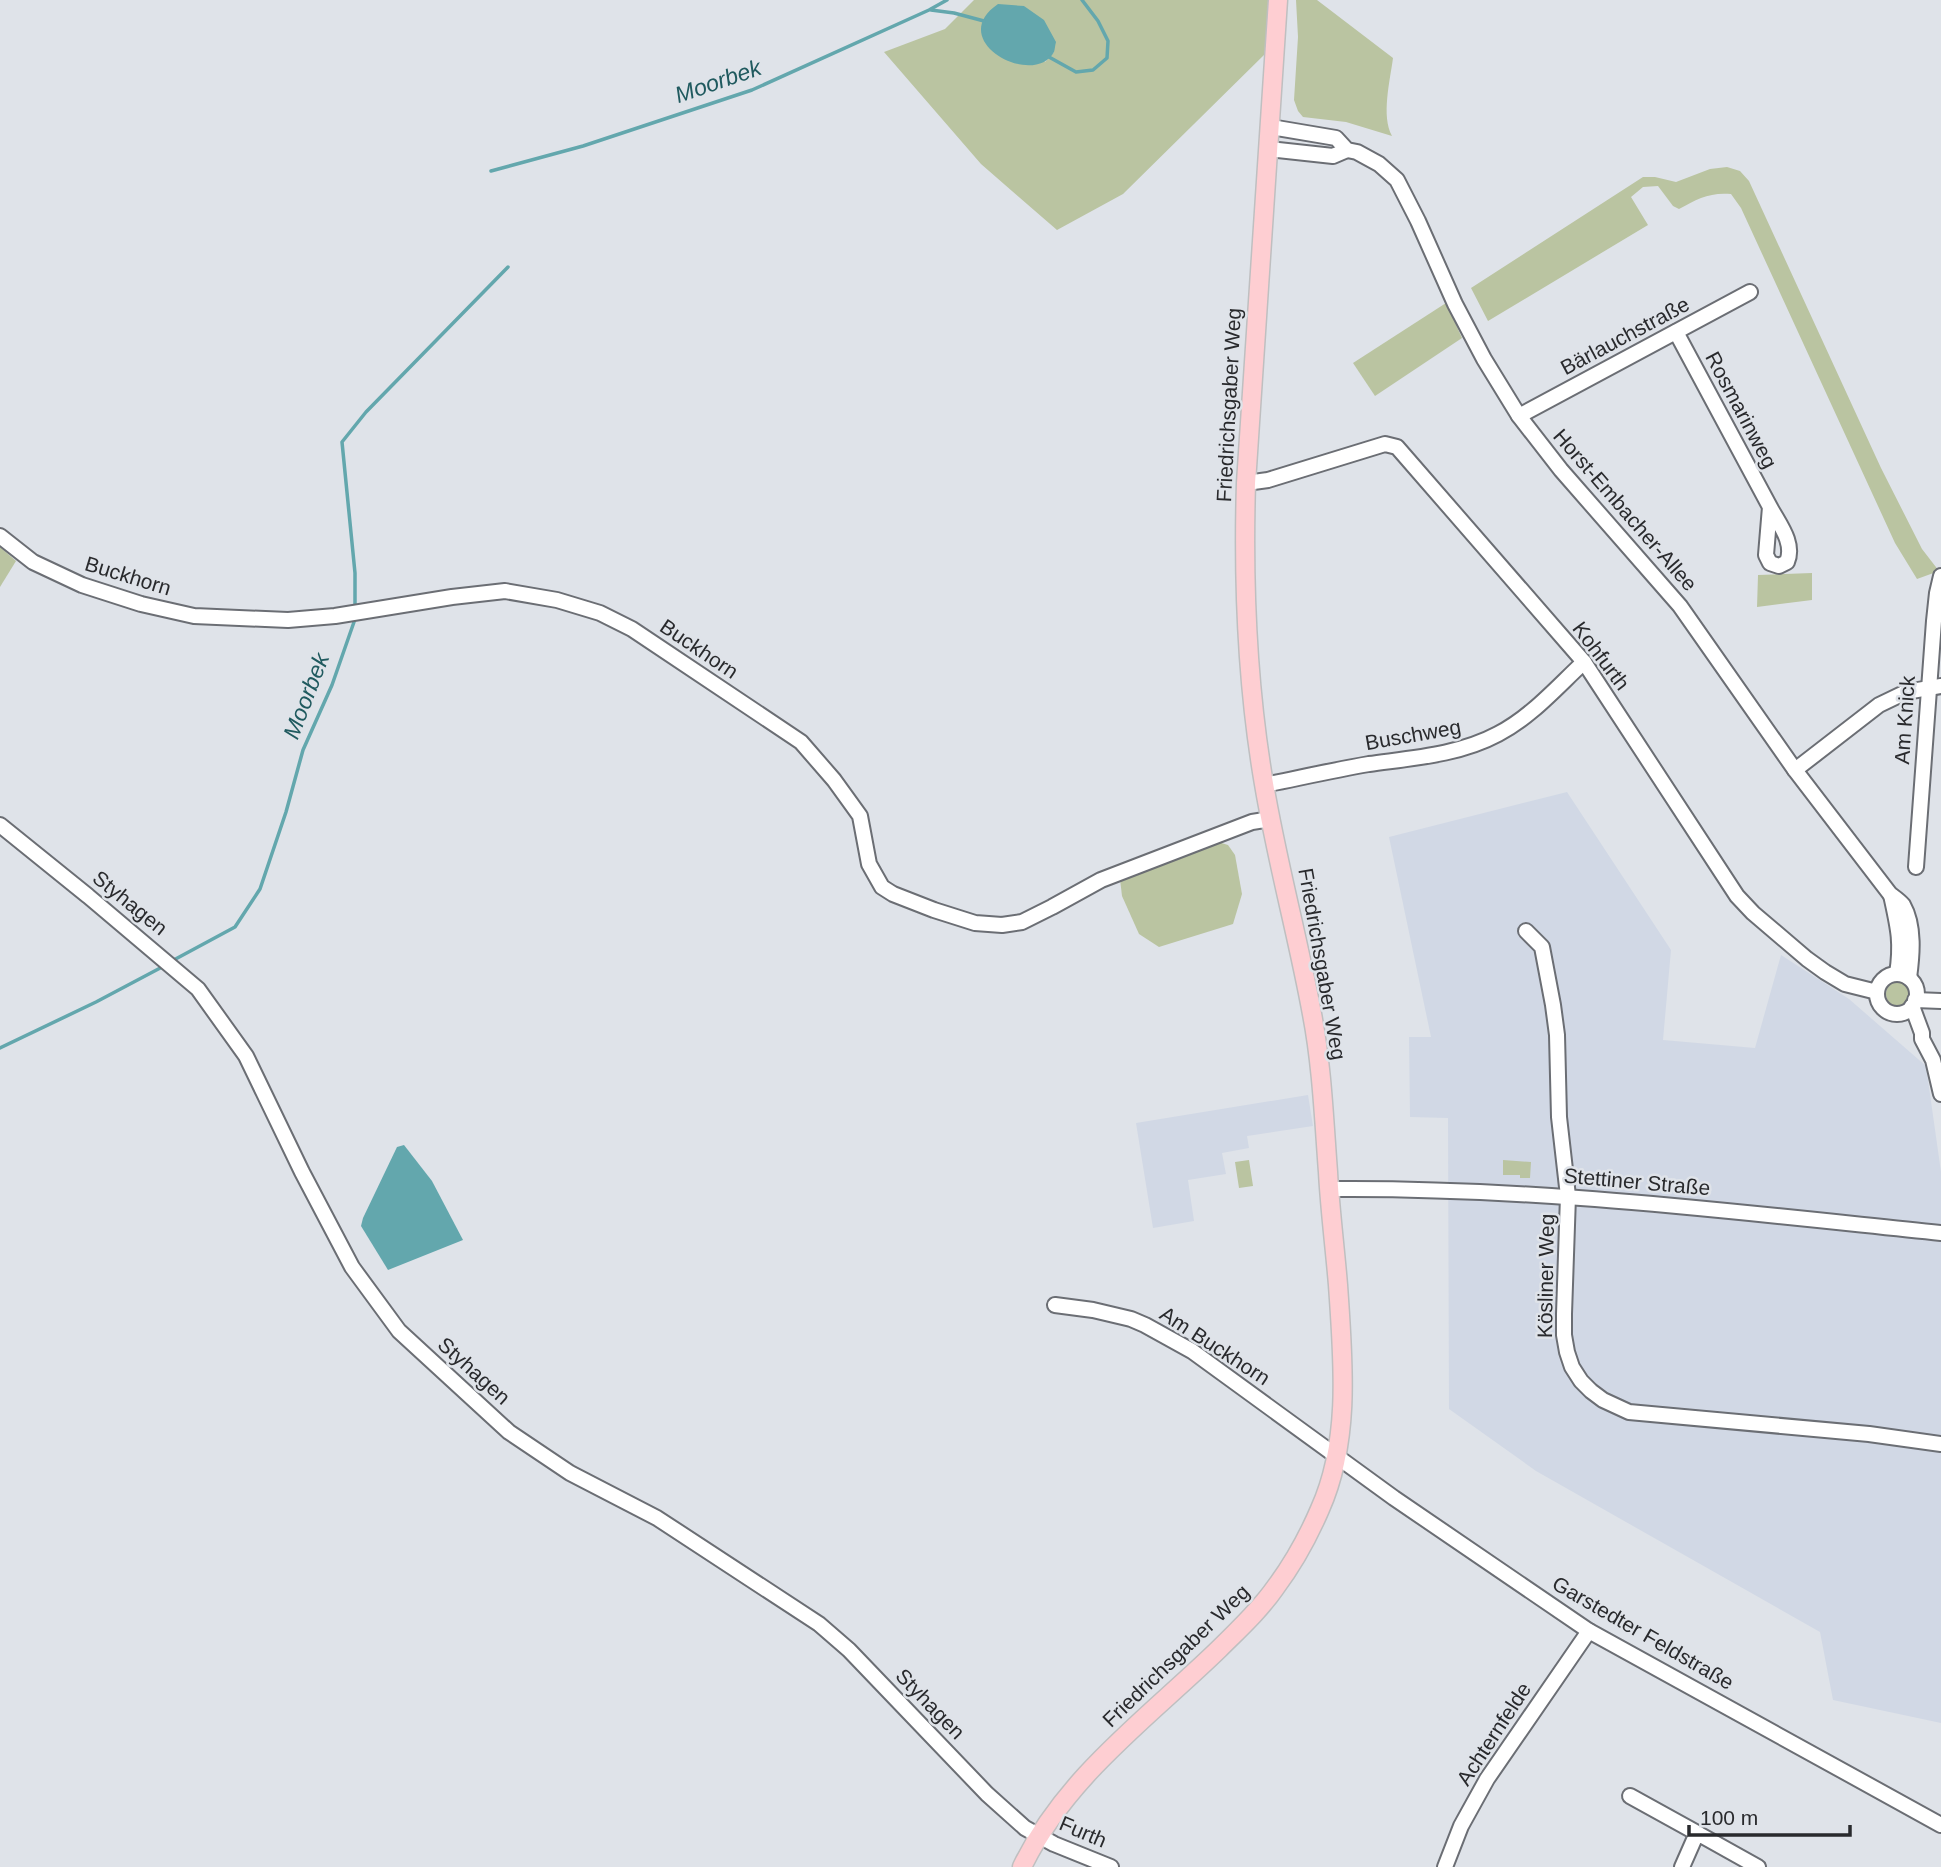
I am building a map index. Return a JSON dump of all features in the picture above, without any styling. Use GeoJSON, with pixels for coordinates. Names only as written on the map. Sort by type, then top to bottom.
{"type":"FeatureCollection","features":[{"type":"Feature","properties":{"kind":"main road","name":"Friedrichsgaber Weg"},"geometry":{"type":"LineString","coordinates":[[1022,1867],[1061,1803],[1088,1771],[1238,1630],[1275,1590],[1320,1509],[1337,1455],[1342,1392],[1340,1320],[1324,1118],[1313,1017],[1264,785],[1251,678],[1244,554],[1278,0]]}},
{"type":"Feature","properties":{"kind":"street","name":"Horst-Embacher-Allee"},"geometry":{"type":"LineString","coordinates":[[1271,127],[1336,138],[1347,150],[1371,158],[1396,180],[1483,359],[1519,416],[1554,462],[1680,606],[1795,770],[1891,894],[1902,904],[1911,943],[1903,976]]}},
{"type":"Feature","properties":{"kind":"street"},"geometry":{"type":"LineString","coordinates":[[1269,149],[1333,156],[1347,150]]}},
{"type":"Feature","properties":{"kind":"street","name":"Bärlauchstraße"},"geometry":{"type":"LineString","coordinates":[[1519,416],[1750,292]]}},
{"type":"Feature","properties":{"kind":"street","name":"Rosmarinweg"},"geometry":{"type":"LineString","coordinates":[[1676,332],[1770,507]]}},
{"type":"Feature","properties":{"kind":"street","name":"Kohfurth"},"geometry":{"type":"LineString","coordinates":[[1247,483],[1268,480],[1385,444],[1397,447],[1584,662],[1737,896],[1753,914],[1807,959],[1844,984],[1877,992],[1882,1008],[1893,1013],[1909,1007]]}},
{"type":"Feature","properties":{"kind":"street","name":"Buckhorn"},"geometry":{"type":"LineString","coordinates":[[0,536],[33,562],[82,585],[141,604],[194,616],[288,620],[505,592],[557,600],[600,613],[620,622],[801,741],[860,816],[869,864],[882,887],[934,910],[975,923],[1002,925],[1022,922],[1101,880],[1252,822],[1271,819]]}},
{"type":"Feature","properties":{"kind":"street","name":"Am Knick"},"geometry":{"type":"LineString","coordinates":[[1916,867],[1935,687],[1937,593],[1940,576]]}},
{"type":"Feature","properties":{"kind":"street","name":"Buschweg"},"geometry":{"type":"LineString","coordinates":[[1264,785],[1336,770],[1451,752],[1474,745],[1515,724],[1584,662]]}},
{"type":"Feature","properties":{"kind":"street"},"geometry":{"type":"LineString","coordinates":[[1795,770],[1879,705],[1906,692],[1935,687]]}},
{"type":"Feature","properties":{"kind":"street","name":"Styhagen"},"geometry":{"type":"LineString","coordinates":[[0,825],[198,989],[246,1056],[352,1267],[400,1331],[509,1432],[570,1473],[657,1518],[819,1624],[849,1650],[987,1794],[1025,1828],[1039,1836]]}},
{"type":"Feature","properties":{"kind":"street","name":"Kösliner Weg"},"geometry":{"type":"LineString","coordinates":[[1526,931],[1542,947],[1557,1035],[1559,1117],[1569,1196],[1564,1335],[1572,1367],[1581,1381],[1603,1400],[1629,1412],[1881,1435],[1941,1444]]}},
{"type":"Feature","properties":{"kind":"street"},"geometry":{"type":"LineString","coordinates":[[1877,992],[1878,986],[1885,978],[1903,976]]}},
{"type":"Feature","properties":{"kind":"street","name":"Kohfurth"},"geometry":{"type":"LineString","coordinates":[[1903,976],[1916,988],[1909,1007],[1912,1030],[1922,1039],[1933,1060],[1941,1094]]}},
{"type":"Feature","properties":{"kind":"street"},"geometry":{"type":"LineString","coordinates":[[1909,1007],[1941,1002]]}},
{"type":"Feature","properties":{"kind":"street","name":"Stettiner Straße"},"geometry":{"type":"LineString","coordinates":[[1329,1189],[1458,1190],[1569,1196],[1941,1233]]}},
{"type":"Feature","properties":{"kind":"street","name":"Am Buckhorn"},"geometry":{"type":"LineString","coordinates":[[1055,1305],[1093,1310],[1145,1325],[1192,1351],[1337,1455]]}},
{"type":"Feature","properties":{"kind":"street","name":"Garstedter Feldstraße"},"geometry":{"type":"LineString","coordinates":[[1337,1455],[1394,1498],[1589,1631],[1941,1825]]}},
{"type":"Feature","properties":{"kind":"street","name":"Achternfelde"},"geometry":{"type":"LineString","coordinates":[[1445,1867],[1461,1826],[1487,1779],[1589,1631]]}},
{"type":"Feature","properties":{"kind":"street"},"geometry":{"type":"LineString","coordinates":[[1630,1796],[1758,1867]]}},
{"type":"Feature","properties":{"kind":"street"},"geometry":{"type":"LineString","coordinates":[[1682,1867],[1697,1833]]}},
{"type":"Feature","properties":{"kind":"street","name":"Furth"},"geometry":{"type":"LineString","coordinates":[[1039,1836],[1111,1867]]}},
{"type":"Feature","properties":{"kind":"shaded area"},"geometry":{"type":"Polygon","coordinates":[[[1567,792],[1671,950],[1663,1040],[1755,1048],[1781,955],[1849,999],[1926,1066],[1941,1172],[1941,1723],[1833,1700],[1820,1632],[1536,1471],[1449,1409],[1448,1118],[1410,1117],[1409,1037],[1431,1037],[1389,837],[1567,792]]]}},
{"type":"Feature","properties":{"kind":"shaded area"},"geometry":{"type":"Polygon","coordinates":[[[1308,1095],[1313,1126],[1247,1136],[1249,1148],[1222,1153],[1226,1174],[1188,1180],[1194,1221],[1153,1228],[1136,1123],[1308,1095]]]}},
{"type":"Feature","properties":{"kind":"green space"},"geometry":{"type":"Polygon","coordinates":[[[974,0],[1269,0],[1265,54],[1123,194],[1057,230],[981,164],[884,52],[945,29],[974,0]],[[1024,6],[1045,62],[1054,52],[1024,6]]]}},
{"type":"Feature","properties":{"kind":"green space"},"geometry":{"type":"Polygon","coordinates":[[[1296,0],[1317,0],[1393,58],[1387,109],[1392,136],[1346,122],[1303,117],[1298,111],[1294,100],[1298,37],[1296,0]]]}},
{"type":"Feature","properties":{"kind":"green space"},"geometry":{"type":"Polygon","coordinates":[[[1727,167],[1740,171],[1749,181],[1881,468],[1922,549],[1939,571],[1917,579],[1895,543],[1741,208],[1731,194],[1704,197],[1679,209],[1673,206],[1658,186],[1643,187],[1631,197],[1648,225],[1488,321],[1471,288],[1643,177],[1676,182],[1710,169],[1727,167]]]}},
{"type":"Feature","properties":{"kind":"green space"},"geometry":{"type":"Polygon","coordinates":[[[1446,303],[1462,338],[1375,396],[1353,363],[1446,303]]]}},
{"type":"Feature","properties":{"kind":"green space"},"geometry":{"type":"Polygon","coordinates":[[[0,547],[16,561],[0,587],[0,547]]]}},
{"type":"Feature","properties":{"kind":"green space"},"geometry":{"type":"Polygon","coordinates":[[[1812,573],[1812,600],[1757,607],[1758,575],[1812,573]]]}},
{"type":"Feature","properties":{"kind":"green space"},"geometry":{"type":"Polygon","coordinates":[[[1215,841],[1228,845],[1235,855],[1242,894],[1233,924],[1159,947],[1139,934],[1122,896],[1120,879],[1215,841]]]}},
{"type":"Feature","properties":{"kind":"green space"},"geometry":{"type":"Polygon","coordinates":[[[1898,982],[1909,989],[1910,994],[1903,1005],[1898,1006],[1887,999],[1886,994],[1893,983],[1898,982]]]}},
{"type":"Feature","properties":{"kind":"green space"},"geometry":{"type":"Polygon","coordinates":[[[1249,1160],[1253,1186],[1239,1188],[1235,1162],[1249,1160]]]}},
{"type":"Feature","properties":{"kind":"green space"},"geometry":{"type":"Polygon","coordinates":[[[1503,1160],[1531,1162],[1530,1178],[1503,1175],[1503,1160]]]}},
{"type":"Feature","properties":{"kind":"water"},"geometry":{"type":"Polygon","coordinates":[[[998,4],[1024,6],[1044,20],[1056,42],[1054,52],[1044,62],[1029,65],[1013,63],[998,56],[987,45],[981,32],[984,18],[998,4]]]}},
{"type":"Feature","properties":{"kind":"water"},"geometry":{"type":"Polygon","coordinates":[[[404,1145],[432,1181],[463,1240],[388,1270],[361,1226],[397,1147],[404,1145]]]}},
{"type":"Feature","properties":{"kind":"waterway","name":"Moorbek"},"geometry":{"type":"LineString","coordinates":[[491,171],[583,146],[752,90],[947,0]]}},
{"type":"Feature","properties":{"kind":"waterway"},"geometry":{"type":"LineString","coordinates":[[1049,57],[1076,72],[1093,70],[1107,58],[1108,41],[1098,21],[1082,0]]}},
{"type":"Feature","properties":{"kind":"waterway"},"geometry":{"type":"LineString","coordinates":[[931,10],[984,21]]}},
{"type":"Feature","properties":{"kind":"waterway","name":"Moorbek"},"geometry":{"type":"LineString","coordinates":[[355,608],[355,573],[342,442],[366,412],[508,267]]}},
{"type":"Feature","properties":{"kind":"waterway","name":"Moorbek"},"geometry":{"type":"LineString","coordinates":[[170,962],[235,927],[260,889],[303,750],[332,685],[355,616]]}},
{"type":"Feature","properties":{"kind":"waterway","name":"Moorbek"},"geometry":{"type":"LineString","coordinates":[[0,1048],[164,966]]}}]}
